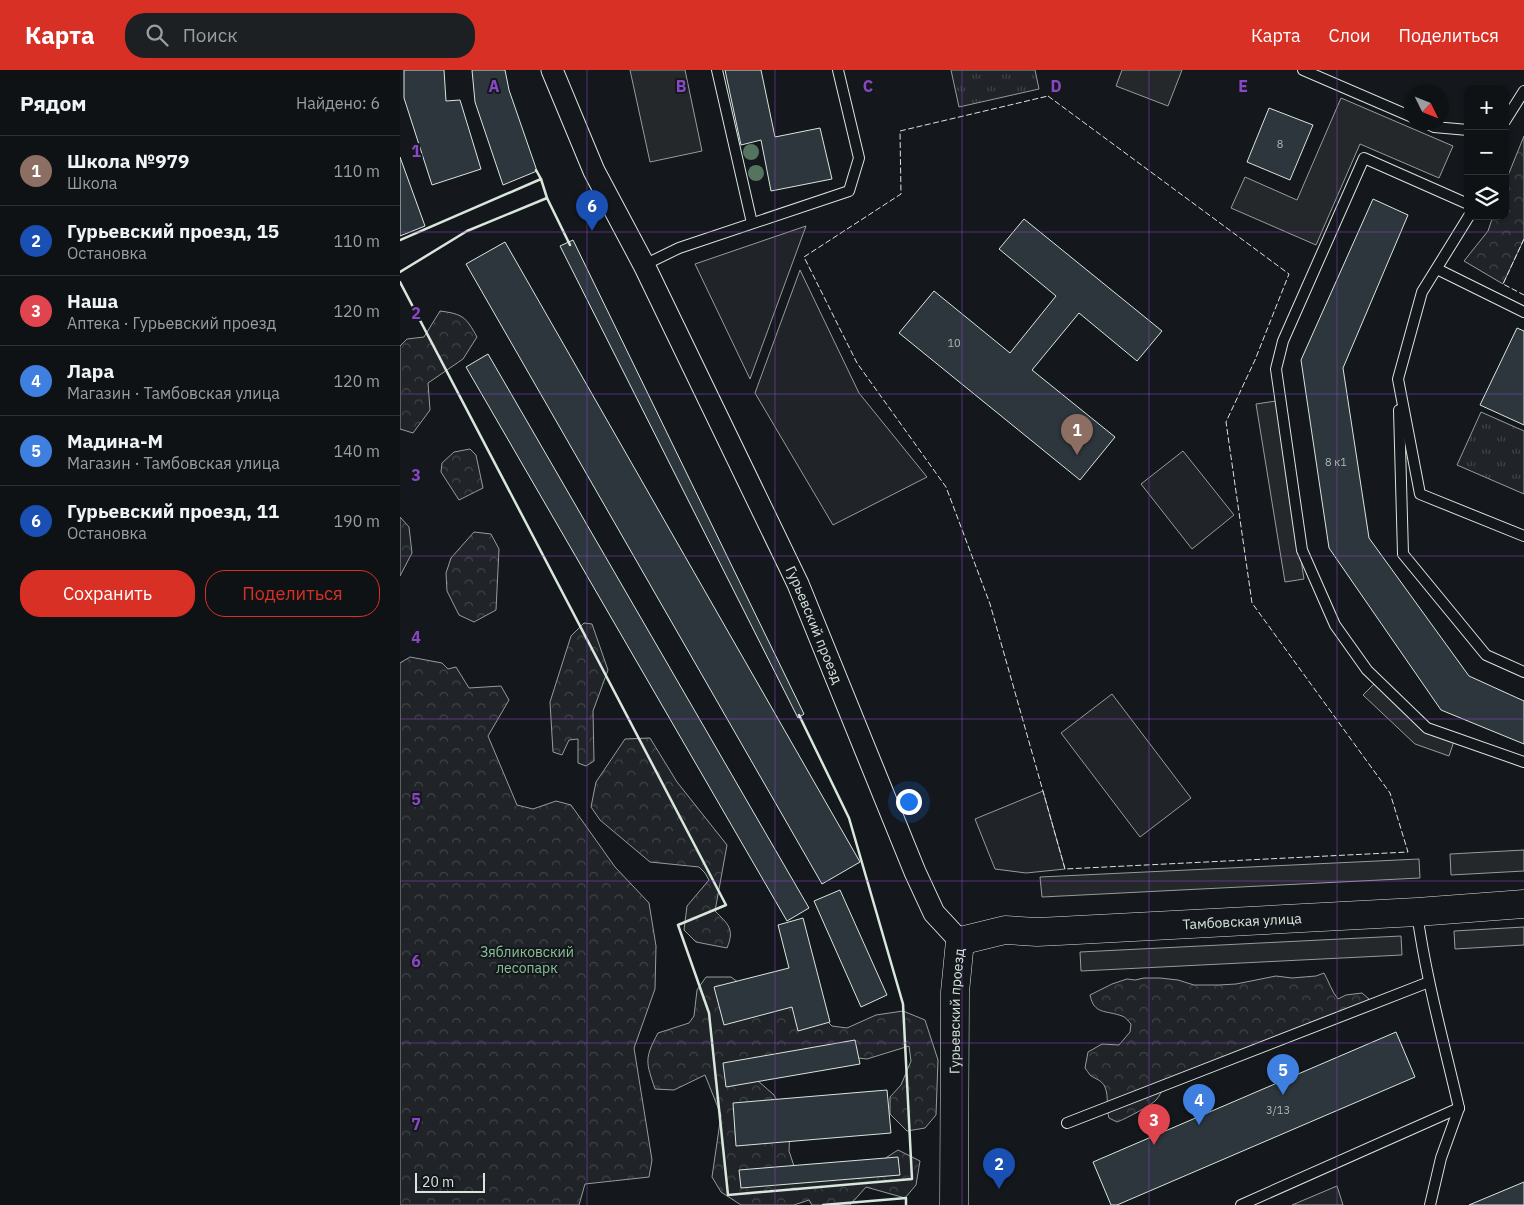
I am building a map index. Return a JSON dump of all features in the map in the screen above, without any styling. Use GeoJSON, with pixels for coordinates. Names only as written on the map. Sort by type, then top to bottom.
{"type":"FeatureCollection","features":[{"type":"Feature","properties":{"kind":"street","name":"Гурьевский проезд"},"geometry":{"type":"LineString","coordinates":[[552,70],[594,171],[644,265],[798,584],[930,905],[934,913],[960,941],[955,992],[954,1205]]}},
{"type":"Feature","properties":{"kind":"street","name":"Тамбовская улица"},"geometry":{"type":"LineString","coordinates":[[960,941],[1006,930],[1044,932],[1417,912],[1524,904]]}},
{"type":"Feature","properties":{"kind":"lane"},"geometry":{"type":"LineString","coordinates":[[717,70],[752,223]]}},
{"type":"Feature","properties":{"kind":"lane"},"geometry":{"type":"LineString","coordinates":[[644,265],[679,248],[849,191],[859,158],[838,70]]}},
{"type":"Feature","properties":{"kind":"lane"},"geometry":{"type":"LineString","coordinates":[[1303,70],[1404,114]]}},
{"type":"Feature","properties":{"kind":"lane"},"geometry":{"type":"LineString","coordinates":[[1509,115],[1524,91]]}},
{"type":"Feature","properties":{"kind":"lane"},"geometry":{"type":"LineString","coordinates":[[1449,128],[1464,130]]}},
{"type":"Feature","properties":{"kind":"lane"},"geometry":{"type":"LineString","coordinates":[[1464,202],[1364,158],[1283,341],[1276,369],[1302,550],[1335,625],[1367,670],[1427,728],[1524,762]]}},
{"type":"Feature","properties":{"kind":"lane"},"geometry":{"type":"LineString","coordinates":[[1467,220],[1422,292],[1398,379],[1403,554],[1486,655],[1524,672]]}},
{"type":"Feature","properties":{"kind":"lane"},"geometry":{"type":"LineString","coordinates":[[1436,269],[1524,312]]}},
{"type":"Feature","properties":{"kind":"lane"},"geometry":{"type":"LineString","coordinates":[[1398,379],[1420,494],[1524,536]]}},
{"type":"Feature","properties":{"kind":"lane"},"geometry":{"type":"LineString","coordinates":[[1417,912],[1423,954],[1459,1108],[1441,1158],[1430,1205]]}},
{"type":"Feature","properties":{"kind":"lane"},"geometry":{"type":"LineString","coordinates":[[1067,1123],[1429,982]]}},
{"type":"Feature","properties":{"kind":"lane"},"geometry":{"type":"LineString","coordinates":[[1241,1205],[1459,1108]]}},
{"type":"Feature","properties":{"kind":"green space"},"geometry":{"type":"Polygon","coordinates":[[[951,70],[1035,70],[1039,89],[959,107],[951,70]]]}},
{"type":"Feature","properties":{"kind":"green space"},"geometry":{"type":"Polygon","coordinates":[[[1524,136],[1524,239],[1503,284],[1464,261],[1488,231],[1492,220],[1509,220],[1509,173],[1524,136]]]}},
{"type":"Feature","properties":{"kind":"green space"},"geometry":{"type":"Polygon","coordinates":[[[806,226],[750,379],[695,264],[806,226]]]}},
{"type":"Feature","properties":{"kind":"green space"},"geometry":{"type":"Polygon","coordinates":[[[800,270],[859,393],[927,477],[833,525],[755,393],[800,270]]]}},
{"type":"Feature","properties":{"kind":"green space"},"geometry":{"type":"Polygon","coordinates":[[[440,311],[459,315],[467,321],[477,337],[463,359],[428,383],[430,410],[413,433],[400,429],[400,346],[407,339],[424,337],[440,311]]]}},
{"type":"Feature","properties":{"kind":"green space"},"geometry":{"type":"Polygon","coordinates":[[[1481,412],[1524,431],[1524,494],[1457,465],[1481,412]]]}},
{"type":"Feature","properties":{"kind":"green space"},"geometry":{"type":"Polygon","coordinates":[[[470,449],[476,455],[483,488],[459,500],[441,472],[442,463],[454,452],[470,449]]]}},
{"type":"Feature","properties":{"kind":"green space"},"geometry":{"type":"Polygon","coordinates":[[[1183,451],[1234,515],[1192,549],[1141,484],[1183,451]]]}},
{"type":"Feature","properties":{"kind":"green space"},"geometry":{"type":"Polygon","coordinates":[[[400,517],[409,527],[412,553],[400,576],[400,517]]]}},
{"type":"Feature","properties":{"kind":"green space"},"geometry":{"type":"Polygon","coordinates":[[[474,532],[491,534],[499,549],[496,610],[474,622],[459,615],[447,591],[446,573],[451,558],[474,532]]]}},
{"type":"Feature","properties":{"kind":"green space"},"geometry":{"type":"Polygon","coordinates":[[[584,623],[592,624],[608,670],[593,711],[594,761],[586,766],[578,763],[578,739],[569,740],[562,755],[553,752],[550,702],[571,636],[584,623]]]}},
{"type":"Feature","properties":{"kind":"green space","name":"Зябликовский лесопарк"},"geometry":{"type":"Polygon","coordinates":[[[410,657],[442,663],[448,669],[456,667],[469,688],[501,686],[509,700],[488,736],[517,805],[533,809],[556,801],[571,805],[615,867],[649,903],[656,946],[655,989],[634,1048],[652,1160],[649,1177],[585,1184],[579,1205],[400,1205],[400,663],[410,657]]]}},
{"type":"Feature","properties":{"kind":"green space"},"geometry":{"type":"Polygon","coordinates":[[[1112,694],[1191,798],[1140,837],[1061,733],[1112,694]]]}},
{"type":"Feature","properties":{"kind":"green space"},"geometry":{"type":"Polygon","coordinates":[[[650,738],[677,782],[727,845],[715,911],[729,927],[730,936],[727,948],[696,942],[684,930],[687,906],[709,880],[705,873],[699,867],[650,862],[600,820],[591,807],[596,782],[625,739],[650,738]]]}},
{"type":"Feature","properties":{"kind":"green space"},"geometry":{"type":"Polygon","coordinates":[[[1043,791],[1065,869],[1026,873],[995,869],[975,819],[1043,791]]]}},
{"type":"Feature","properties":{"kind":"green space"},"geometry":{"type":"Polygon","coordinates":[[[1324,973],[1338,999],[1346,995],[1362,993],[1369,999],[1347,1014],[1165,1087],[1153,1102],[1120,1121],[1117,1122],[1109,1118],[1105,1087],[1100,1081],[1090,1075],[1085,1068],[1088,1052],[1102,1044],[1119,1045],[1130,1032],[1131,1024],[1126,1018],[1098,1009],[1094,1006],[1090,995],[1127,979],[1160,978],[1178,980],[1194,985],[1219,985],[1236,984],[1276,976],[1292,978],[1316,976],[1324,973]]]}},
{"type":"Feature","properties":{"kind":"green space"},"geometry":{"type":"Polygon","coordinates":[[[706,977],[731,977],[756,995],[821,1015],[832,1026],[847,1028],[876,1015],[903,1011],[925,1020],[938,1060],[936,1115],[925,1128],[907,1131],[890,1114],[890,1097],[901,1085],[911,1061],[909,1046],[867,1059],[823,1054],[771,1063],[755,1057],[749,1073],[774,1095],[790,1127],[789,1151],[797,1175],[858,1176],[898,1150],[920,1161],[916,1185],[905,1198],[866,1187],[850,1205],[812,1205],[809,1200],[794,1205],[741,1205],[721,1192],[712,1177],[721,1115],[705,1075],[674,1090],[655,1089],[648,1066],[650,1049],[658,1033],[689,1023],[694,1016],[697,990],[706,977]]]}},
{"type":"Feature","properties":{"kind":"green space"},"geometry":{"type":"Polygon","coordinates":[[[1337,1186],[1343,1205],[1292,1205],[1337,1186]]]}},
{"type":"Feature","properties":{"kind":"shaded area"},"geometry":{"type":"Polygon","coordinates":[[[630,70],[685,70],[702,151],[650,162],[630,70]]]}},
{"type":"Feature","properties":{"kind":"shaded area"},"geometry":{"type":"Polygon","coordinates":[[[1122,70],[1182,70],[1168,106],[1116,86],[1122,70]]]}},
{"type":"Feature","properties":{"kind":"shaded area"},"geometry":{"type":"Polygon","coordinates":[[[1341,98],[1404,125],[1404,130],[1416,130],[1453,146],[1439,178],[1360,144],[1316,245],[1231,208],[1245,177],[1297,200],[1341,98]]]}},
{"type":"Feature","properties":{"kind":"shaded area"},"geometry":{"type":"Polygon","coordinates":[[[1276,401],[1304,579],[1285,582],[1256,404],[1276,401]]]}},
{"type":"Feature","properties":{"kind":"shaded area"},"geometry":{"type":"Polygon","coordinates":[[[1378,680],[1427,728],[1455,738],[1449,756],[1415,744],[1363,695],[1378,680]]]}},
{"type":"Feature","properties":{"kind":"shaded area"},"geometry":{"type":"Polygon","coordinates":[[[1524,850],[1524,871],[1451,875],[1450,854],[1524,850]]]}},
{"type":"Feature","properties":{"kind":"shaded area"},"geometry":{"type":"Polygon","coordinates":[[[1419,859],[1420,878],[1042,897],[1040,877],[1419,859]]]}},
{"type":"Feature","properties":{"kind":"shaded area"},"geometry":{"type":"Polygon","coordinates":[[[1524,927],[1524,945],[1455,949],[1454,931],[1524,927]]]}},
{"type":"Feature","properties":{"kind":"shaded area"},"geometry":{"type":"Polygon","coordinates":[[[1401,936],[1402,955],[1081,971],[1080,952],[1401,936]]]}},
{"type":"Feature","properties":{"kind":"building"},"geometry":{"type":"Polygon","coordinates":[[[404,70],[444,70],[446,101],[460,100],[481,169],[432,185],[404,98],[404,70]]]}},
{"type":"Feature","properties":{"kind":"building"},"geometry":{"type":"Polygon","coordinates":[[[472,70],[505,70],[509,90],[537,171],[503,185],[475,102],[472,70]]]}},
{"type":"Feature","properties":{"kind":"building"},"geometry":{"type":"Polygon","coordinates":[[[725,70],[761,70],[775,137],[820,128],[832,179],[771,191],[761,140],[741,145],[725,70]]]}},
{"type":"Feature","properties":{"kind":"building"},"geometry":{"type":"Polygon","coordinates":[[[1269,108],[1313,125],[1290,180],[1247,162],[1269,108]]]}},
{"type":"Feature","properties":{"kind":"building"},"geometry":{"type":"Polygon","coordinates":[[[400,157],[425,226],[400,236],[400,157]]]}},
{"type":"Feature","properties":{"kind":"building"},"geometry":{"type":"Polygon","coordinates":[[[1373,199],[1408,215],[1343,368],[1369,538],[1469,676],[1524,701],[1524,744],[1441,710],[1329,548],[1301,360],[1373,199]]]}},
{"type":"Feature","properties":{"kind":"building"},"geometry":{"type":"Polygon","coordinates":[[[1024,219],[1162,331],[1137,361],[1079,313],[1032,370],[1115,437],[1080,480],[899,333],[934,291],[1010,353],[1056,296],[999,249],[1024,219]]]}},
{"type":"Feature","properties":{"kind":"building"},"geometry":{"type":"Polygon","coordinates":[[[573,240],[804,714],[798,718],[560,246],[573,240]]]}},
{"type":"Feature","properties":{"kind":"building"},"geometry":{"type":"Polygon","coordinates":[[[505,242],[860,862],[822,884],[466,264],[505,242]]]}},
{"type":"Feature","properties":{"kind":"building"},"geometry":{"type":"Polygon","coordinates":[[[1517,328],[1524,331],[1524,425],[1480,405],[1517,328]]]}},
{"type":"Feature","properties":{"kind":"building"},"geometry":{"type":"Polygon","coordinates":[[[488,354],[809,908],[787,921],[466,367],[488,354]]]}},
{"type":"Feature","properties":{"kind":"building"},"geometry":{"type":"Polygon","coordinates":[[[840,890],[887,995],[861,1007],[814,901],[840,890]]]}},
{"type":"Feature","properties":{"kind":"building"},"geometry":{"type":"Polygon","coordinates":[[[803,918],[830,1022],[798,1031],[792,1007],[724,1025],[714,987],[789,968],[778,925],[803,918]]]}},
{"type":"Feature","properties":{"kind":"building"},"geometry":{"type":"Polygon","coordinates":[[[1396,1032],[1415,1077],[1117,1205],[1111,1205],[1093,1162],[1396,1032]]]}},
{"type":"Feature","properties":{"kind":"building"},"geometry":{"type":"Polygon","coordinates":[[[855,1040],[860,1064],[726,1087],[723,1063],[855,1040]]]}},
{"type":"Feature","properties":{"kind":"building"},"geometry":{"type":"Polygon","coordinates":[[[887,1090],[891,1133],[736,1146],[733,1103],[887,1090]]]}},
{"type":"Feature","properties":{"kind":"building"},"geometry":{"type":"Polygon","coordinates":[[[898,1157],[900,1175],[741,1188],[739,1170],[898,1157]]]}},
{"type":"Feature","properties":{"kind":"building"},"geometry":{"type":"Polygon","coordinates":[[[1524,1182],[1524,1205],[1469,1205],[1524,1182]]]}},
{"type":"Feature","properties":{"kind":"fence"},"geometry":{"type":"LineString","coordinates":[[1048,96],[1289,274],[1255,360],[1226,422],[1252,603],[1390,793],[1408,852],[1065,869],[990,604],[946,487],[857,363],[804,257],[901,194],[900,131],[1048,96]]}},
{"type":"Feature","properties":{"kind":"fence"},"geometry":{"type":"LineString","coordinates":[[1524,239],[1503,284],[1524,295]]}},
{"type":"Feature","properties":{"kind":"wall"},"geometry":{"type":"LineString","coordinates":[[400,240],[541,179],[536,170]]}},
{"type":"Feature","properties":{"kind":"wall"},"geometry":{"type":"LineString","coordinates":[[541,179],[547,198]]}},
{"type":"Feature","properties":{"kind":"wall"},"geometry":{"type":"LineString","coordinates":[[400,272],[467,231],[547,198],[570,245]]}},
{"type":"Feature","properties":{"kind":"wall"},"geometry":{"type":"LineString","coordinates":[[400,282],[726,905],[678,925],[709,1013],[728,1195],[912,1179],[903,1004],[849,818],[799,715]]}},
{"type":"Feature","properties":{"kind":"wall"},"geometry":{"type":"LineString","coordinates":[[823,1205],[906,1198],[906,1205]]}},
{"type":"Feature","properties":{"kind":"place","name":"Гурьевский проезд, 11"},"geometry":{"type":"Point","coordinates":[592,231]}},
{"type":"Feature","properties":{"kind":"place","name":"Школа №979"},"geometry":{"type":"Point","coordinates":[1077,455]}},
{"type":"Feature","properties":{"kind":"place","name":"Мадина-М"},"geometry":{"type":"Point","coordinates":[1283,1095]}},
{"type":"Feature","properties":{"kind":"place","name":"Лара"},"geometry":{"type":"Point","coordinates":[1199,1125]}},
{"type":"Feature","properties":{"kind":"place","name":"Наша"},"geometry":{"type":"Point","coordinates":[1154,1145]}},
{"type":"Feature","properties":{"kind":"place","name":"Гурьевский проезд, 15"},"geometry":{"type":"Point","coordinates":[999,1189]}}]}
